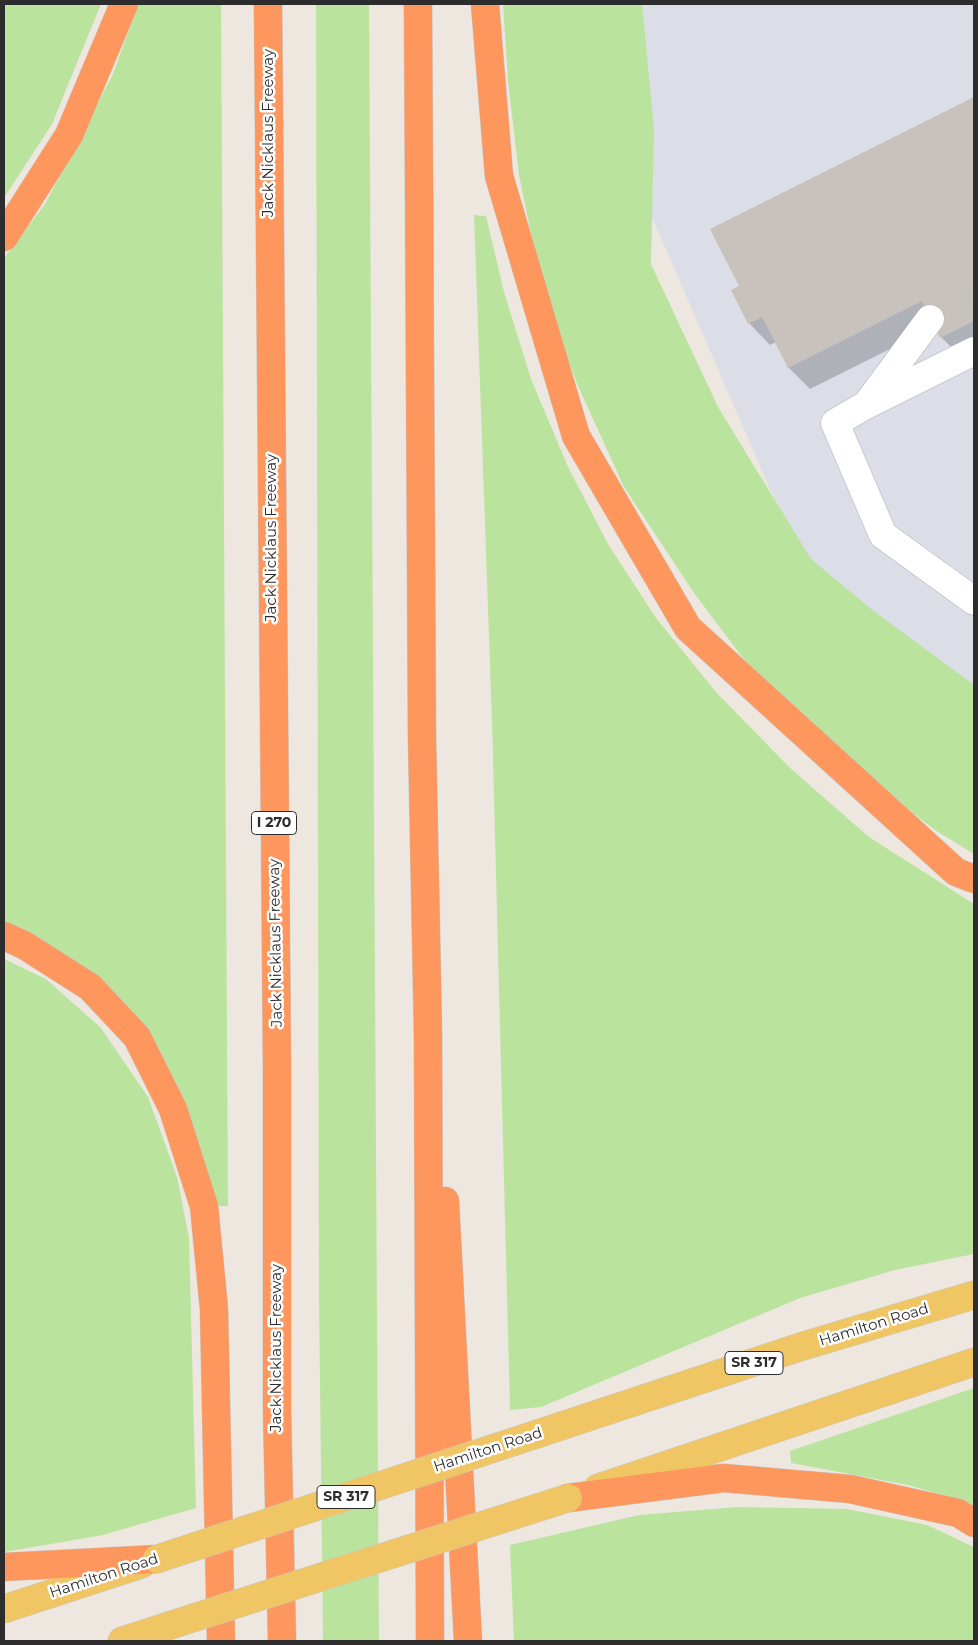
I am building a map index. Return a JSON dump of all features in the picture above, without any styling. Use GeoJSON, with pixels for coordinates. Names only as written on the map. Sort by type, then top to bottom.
{"type":"FeatureCollection","features":[{"type":"Feature","properties":{"kind":"highway"},"geometry":{"type":"LineString","coordinates":[[4,237],[69,135],[124,4]]}},
{"type":"Feature","properties":{"kind":"highway","name":"Jack Nicklaus Freeway"},"geometry":{"type":"LineString","coordinates":[[268,4],[277,1068],[277,1409],[282,1641]]}},
{"type":"Feature","properties":{"kind":"highway"},"geometry":{"type":"LineString","coordinates":[[418,4],[422,737],[428,1035],[430,1641]]}},
{"type":"Feature","properties":{"kind":"highway"},"geometry":{"type":"LineString","coordinates":[[485,4],[499,176],[576,436],[688,628],[956,872],[974,878]]}},
{"type":"Feature","properties":{"kind":"highway"},"geometry":{"type":"LineString","coordinates":[[422,737],[468,1641]]}},
{"type":"Feature","properties":{"kind":"highway"},"geometry":{"type":"LineString","coordinates":[[4,936],[24,945],[90,987],[137,1037],[173,1110],[204,1206],[214,1309],[221,1641]]}},
{"type":"Feature","properties":{"kind":"highway"},"geometry":{"type":"LineString","coordinates":[[568,1498],[724,1478],[850,1489],[958,1513],[974,1523]]}},
{"type":"Feature","properties":{"kind":"highway"},"geometry":{"type":"LineString","coordinates":[[4,1567],[158,1559]]}},
{"type":"Feature","properties":{"kind":"main road","name":"Hamilton Road"},"geometry":{"type":"LineString","coordinates":[[4,1609],[800,1347],[974,1294]]}},
{"type":"Feature","properties":{"kind":"main road"},"geometry":{"type":"LineString","coordinates":[[122,1641],[568,1498],[974,1362]]}},
{"type":"Feature","properties":{"kind":"lane"},"geometry":{"type":"LineString","coordinates":[[866,405],[930,319]]}},
{"type":"Feature","properties":{"kind":"lane"},"geometry":{"type":"LineString","coordinates":[[974,351],[866,405],[835,423],[883,535],[974,601]]}},
{"type":"Feature","properties":{"kind":"shaded area"},"geometry":{"type":"Polygon","coordinates":[[[629,4],[974,4],[974,715],[806,572],[648,208],[629,4]]]}},
{"type":"Feature","properties":{"kind":"green space"},"geometry":{"type":"Polygon","coordinates":[[[4,4],[101,4],[52,124],[4,198],[4,4]]]}},
{"type":"Feature","properties":{"kind":"green space"},"geometry":{"type":"Polygon","coordinates":[[[138,4],[221,4],[228,1206],[216,1206],[204,1159],[187,1113],[70,962],[4,922],[4,258],[45,204],[113,74],[138,4]]]}},
{"type":"Feature","properties":{"kind":"green space"},"geometry":{"type":"Polygon","coordinates":[[[316,4],[369,4],[379,1641],[323,1641],[319,1298],[316,4]]]}},
{"type":"Feature","properties":{"kind":"green space"},"geometry":{"type":"Polygon","coordinates":[[[503,4],[642,4],[654,129],[651,264],[718,407],[811,559],[871,609],[974,685],[974,854],[935,830],[869,780],[802,723],[743,658],[694,593],[624,487],[578,386],[544,297],[519,175],[508,81],[503,4]]]}},
{"type":"Feature","properties":{"kind":"green space"},"geometry":{"type":"Polygon","coordinates":[[[474,215],[486,216],[504,292],[531,379],[568,467],[608,544],[656,618],[716,692],[790,768],[869,837],[974,904],[974,1254],[895,1270],[800,1298],[541,1407],[510,1410],[492,721],[474,215]]]}},
{"type":"Feature","properties":{"kind":"green space"},"geometry":{"type":"Polygon","coordinates":[[[4,959],[46,979],[101,1028],[148,1097],[177,1177],[189,1238],[196,1508],[103,1535],[4,1552],[4,959]]]}},
{"type":"Feature","properties":{"kind":"green space"},"geometry":{"type":"Polygon","coordinates":[[[974,1388],[974,1507],[963,1501],[908,1485],[791,1463],[790,1451],[974,1388]]]}},
{"type":"Feature","properties":{"kind":"green space"},"geometry":{"type":"Polygon","coordinates":[[[739,1507],[847,1509],[927,1525],[974,1547],[974,1641],[514,1641],[510,1545],[639,1515],[739,1507]]]}},
{"type":"Feature","properties":{"kind":"building"},"geometry":{"type":"Polygon","coordinates":[[[974,97],[974,321],[940,338],[922,301],[788,368],[762,317],[748,324],[731,290],[739,286],[710,229],[974,97]]]}},
{"type":"Feature","properties":{"kind":"tunnel"},"geometry":{"type":"LineString","coordinates":[[930,319],[974,299]]}}]}
